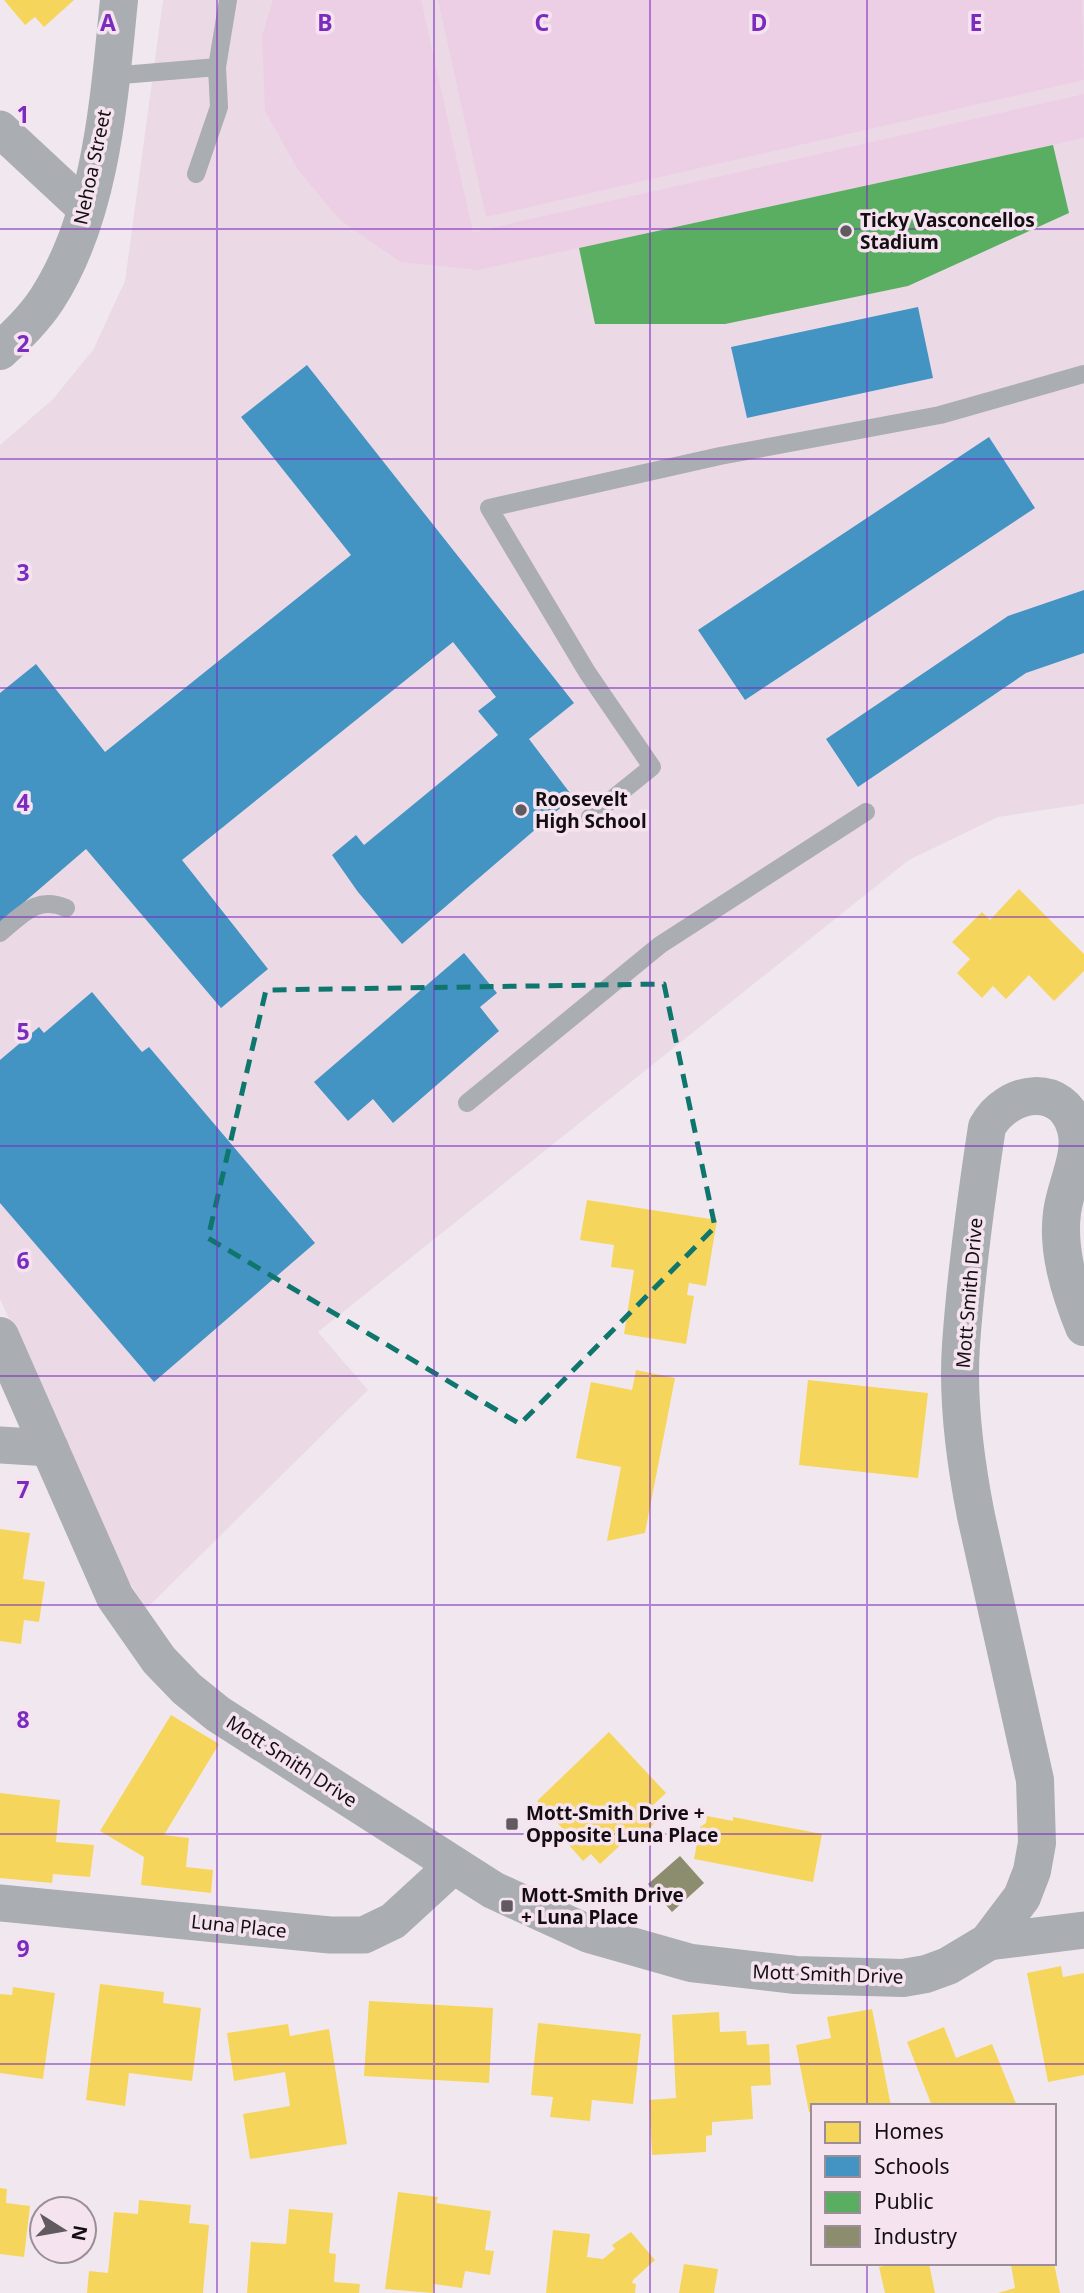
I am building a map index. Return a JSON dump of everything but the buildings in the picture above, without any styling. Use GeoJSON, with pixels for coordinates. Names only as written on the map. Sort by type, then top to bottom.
{"type":"FeatureCollection","features":[{"type":"Feature","properties":{"kind":"street","name":"Nehoa Street"},"geometry":{"type":"LineString","coordinates":[[0,351],[46,301],[63,271],[86,209],[110,76],[119,0]]}},
{"type":"Feature","properties":{"kind":"street"},"geometry":{"type":"LineString","coordinates":[[0,130],[86,209]]}},
{"type":"Feature","properties":{"kind":"street","name":"Mott Smith Drive"},"geometry":{"type":"LineString","coordinates":[[0,1336],[115,1597],[134,1629],[169,1670],[218,1714],[493,1890],[589,1934],[678,1960],[743,1971],[903,1978],[948,1966],[988,1942],[1007,1921],[1026,1888],[1037,1843],[1035,1780],[968,1474],[961,1389],[961,1346],[987,1127],[994,1114],[1018,1097],[1047,1098],[1077,1114],[1077,1142],[1062,1212],[1060,1235],[1084,1327]]}},
{"type":"Feature","properties":{"kind":"street"},"geometry":{"type":"LineString","coordinates":[[0,1445],[50,1448]]}},
{"type":"Feature","properties":{"kind":"street","name":"Luna Place"},"geometry":{"type":"LineString","coordinates":[[0,1903],[330,1935],[365,1935],[393,1921],[454,1865]]}},
{"type":"Feature","properties":{"kind":"street"},"geometry":{"type":"LineString","coordinates":[[988,1942],[1084,1930]]}},
{"type":"Feature","properties":{"kind":"lane"},"geometry":{"type":"LineString","coordinates":[[196,174],[219,107],[217,67],[228,0]]}},
{"type":"Feature","properties":{"kind":"lane"},"geometry":{"type":"LineString","coordinates":[[110,76],[217,67]]}},
{"type":"Feature","properties":{"kind":"lane"},"geometry":{"type":"LineString","coordinates":[[590,817],[652,767],[587,672],[489,508],[720,456],[940,415],[1084,374]]}},
{"type":"Feature","properties":{"kind":"lane"},"geometry":{"type":"LineString","coordinates":[[467,1103],[660,945],[866,812]]}},
{"type":"Feature","properties":{"kind":"lane"},"geometry":{"type":"LineString","coordinates":[[0,933],[36,904],[54,903],[66,908]]}},
{"type":"Feature","properties":{"kind":"highlighted area"},"geometry":{"type":"Polygon","coordinates":[[[664,984],[715,1227],[520,1424],[208,1238],[266,990],[664,984]]]}},
{"type":"Feature","properties":{"kind":"shaded area","name":"Roosevelt High School"},"geometry":{"type":"Polygon","coordinates":[[[163,0],[1084,0],[1084,804],[998,817],[909,860],[318,1332],[368,1390],[146,1609],[121,1568],[0,1299],[0,445],[53,399],[93,350],[125,281],[163,0]]]}},
{"type":"Feature","properties":{"kind":"shaded area"},"geometry":{"type":"Polygon","coordinates":[[[273,0],[421,0],[473,232],[1084,94],[1084,138],[478,270],[400,262],[340,220],[298,170],[265,111],[262,36],[273,0]]]}},
{"type":"Feature","properties":{"kind":"shaded area"},"geometry":{"type":"Polygon","coordinates":[[[438,0],[1082,0],[1084,80],[486,217],[438,0]]]}},
{"type":"Feature","properties":{"kind":"place","name":"Ticky Vasconcellos Stadium"},"geometry":{"type":"Point","coordinates":[846,231]}},
{"type":"Feature","properties":{"kind":"place","name":"Roosevelt High School"},"geometry":{"type":"Point","coordinates":[521,810]}},
{"type":"Feature","properties":{"kind":"place","name":"Mott-Smith Drive + Opposite Luna Place"},"geometry":{"type":"Point","coordinates":[512,1824]}},
{"type":"Feature","properties":{"kind":"place","name":"Mott-Smith Drive + Luna Place"},"geometry":{"type":"Point","coordinates":[507,1906]}}]}
